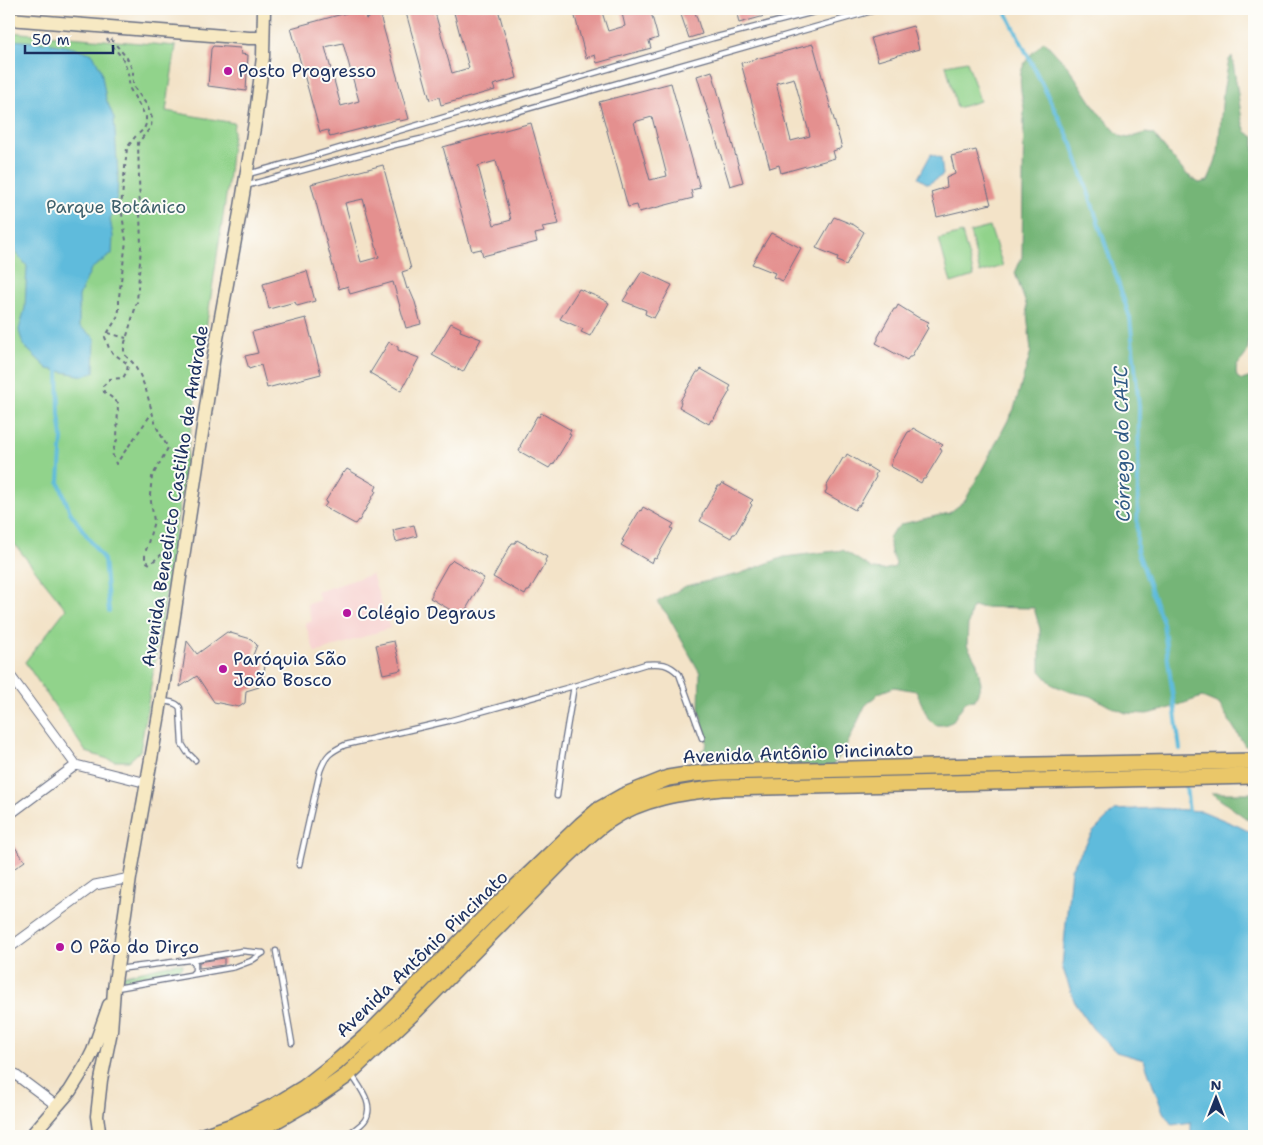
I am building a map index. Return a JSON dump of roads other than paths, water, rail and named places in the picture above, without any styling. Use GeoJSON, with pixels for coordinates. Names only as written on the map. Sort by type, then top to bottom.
{"type":"FeatureCollection","features":[{"type":"Feature","properties":{"kind":"main road","name":"Avenida Benedicto Castilho de Andrade"},"geometry":{"type":"LineString","coordinates":[[101,1136],[97,1116],[101,1080],[111,1031],[114,988],[130,878],[161,701],[214,355],[260,83],[263,57],[264,9]]}},
{"type":"Feature","properties":{"kind":"main road"},"geometry":{"type":"LineString","coordinates":[[9,19],[263,38]]}},
{"type":"Feature","properties":{"kind":"main road","name":"Avenida Antônio Pincinato"},"geometry":{"type":"LineString","coordinates":[[203,1136],[235,1125],[304,1088],[371,1032],[489,913],[593,814],[622,796],[668,778],[722,772],[1254,761]]}},
{"type":"Feature","properties":{"kind":"main road","name":"Avenida Antônio Pincinato"},"geometry":{"type":"LineString","coordinates":[[243,1136],[268,1125],[310,1101],[350,1072],[396,1029],[590,835],[624,810],[648,801],[672,795],[722,788],[1254,776]]}},
{"type":"Feature","properties":{"kind":"main road","name":"Avenida Benedicto Castilho de Andrade"},"geometry":{"type":"LineString","coordinates":[[31,1136],[70,1091],[86,1066],[93,1051],[114,988]]}},
{"type":"Feature","properties":{"kind":"street"},"geometry":{"type":"LineString","coordinates":[[9,674],[12,684],[76,765],[147,783]]}},
{"type":"Feature","properties":{"kind":"street"},"geometry":{"type":"LineString","coordinates":[[9,815],[76,765]]}},
{"type":"Feature","properties":{"kind":"street"},"geometry":{"type":"LineString","coordinates":[[9,948],[95,885],[130,878]]}},
{"type":"Feature","properties":{"kind":"street"},"geometry":{"type":"LineString","coordinates":[[9,1070],[57,1106]]}},
{"type":"Feature","properties":{"kind":"lane"},"geometry":{"type":"LineString","coordinates":[[245,180],[303,159],[713,38],[826,9]]}},
{"type":"Feature","properties":{"kind":"lane"},"geometry":{"type":"LineString","coordinates":[[245,180],[306,169],[421,139],[879,9]]}},
{"type":"Feature","properties":{"kind":"lane"},"geometry":{"type":"LineString","coordinates":[[303,159],[306,169]]}},
{"type":"Feature","properties":{"kind":"lane"},"geometry":{"type":"LineString","coordinates":[[299,865],[320,771],[325,758],[334,750],[345,745],[448,721],[646,664],[665,664],[679,674],[702,738]]}},
{"type":"Feature","properties":{"kind":"lane"},"geometry":{"type":"LineString","coordinates":[[557,796],[574,686]]}},
{"type":"Feature","properties":{"kind":"lane"},"geometry":{"type":"LineString","coordinates":[[161,701],[174,703],[180,708],[182,744],[195,760]]}},
{"type":"Feature","properties":{"kind":"lane"},"geometry":{"type":"LineString","coordinates":[[114,988],[235,967],[251,961],[262,953],[242,951],[117,969]]}},
{"type":"Feature","properties":{"kind":"lane"},"geometry":{"type":"LineString","coordinates":[[276,951],[292,1043]]}},
{"type":"Feature","properties":{"kind":"lane"},"geometry":{"type":"LineString","coordinates":[[189,960],[195,963],[195,971],[191,975]]}},
{"type":"Feature","properties":{"kind":"lane"},"geometry":{"type":"LineString","coordinates":[[346,1136],[365,1120],[368,1110],[364,1093],[350,1072]]}},
{"type":"Feature","properties":{"kind":"water"},"geometry":{"type":"Polygon","coordinates":[[[9,40],[62,46],[93,54],[101,70],[106,99],[114,118],[118,175],[117,198],[112,206],[113,213],[110,219],[113,236],[112,254],[91,269],[79,296],[79,326],[95,338],[94,372],[84,376],[48,369],[23,345],[19,330],[25,308],[27,266],[10,245],[14,218],[9,191],[9,40]]]}},
{"type":"Feature","properties":{"kind":"water"},"geometry":{"type":"Polygon","coordinates":[[[931,154],[941,158],[943,175],[928,184],[918,178],[931,154]]]}},
{"type":"Feature","properties":{"kind":"water"},"geometry":{"type":"Polygon","coordinates":[[[1155,808],[1202,811],[1254,834],[1254,1099],[1252,1107],[1254,1110],[1254,1136],[1191,1136],[1191,1122],[1172,1125],[1163,1112],[1144,1060],[1116,1052],[1093,1029],[1075,1003],[1062,966],[1071,869],[1093,832],[1115,810],[1155,808]]]}},
{"type":"Feature","properties":{"kind":"waterway","name":"Córrego do CAIC"},"geometry":{"type":"LineString","coordinates":[[1006,9],[1072,144],[1130,318],[1139,407],[1137,550],[1163,623],[1180,749]]}},
{"type":"Feature","properties":{"kind":"waterway"},"geometry":{"type":"LineString","coordinates":[[47,33],[48,48]]}},
{"type":"Feature","properties":{"kind":"waterway"},"geometry":{"type":"LineString","coordinates":[[58,367],[59,414],[62,437],[59,482],[70,512],[104,560],[109,611]]}},
{"type":"Feature","properties":{"kind":"waterway"},"geometry":{"type":"LineString","coordinates":[[1186,786],[1189,813]]}},
{"type":"Feature","properties":{"kind":"place","name":"Posto Progresso"},"geometry":{"type":"Point","coordinates":[228,71]}},
{"type":"Feature","properties":{"kind":"place","name":"Colégio Degraus"},"geometry":{"type":"Point","coordinates":[347,613]}},
{"type":"Feature","properties":{"kind":"place","name":"Paróquia São João Bosco"},"geometry":{"type":"Point","coordinates":[223,669]}},
{"type":"Feature","properties":{"kind":"place","name":"O Pão do Dirço"},"geometry":{"type":"Point","coordinates":[60,947]}},
{"type":"Feature","properties":{"kind":"park label","name":"Parque Botânico"},"geometry":{"type":"Point","coordinates":[116,207]}}]}
